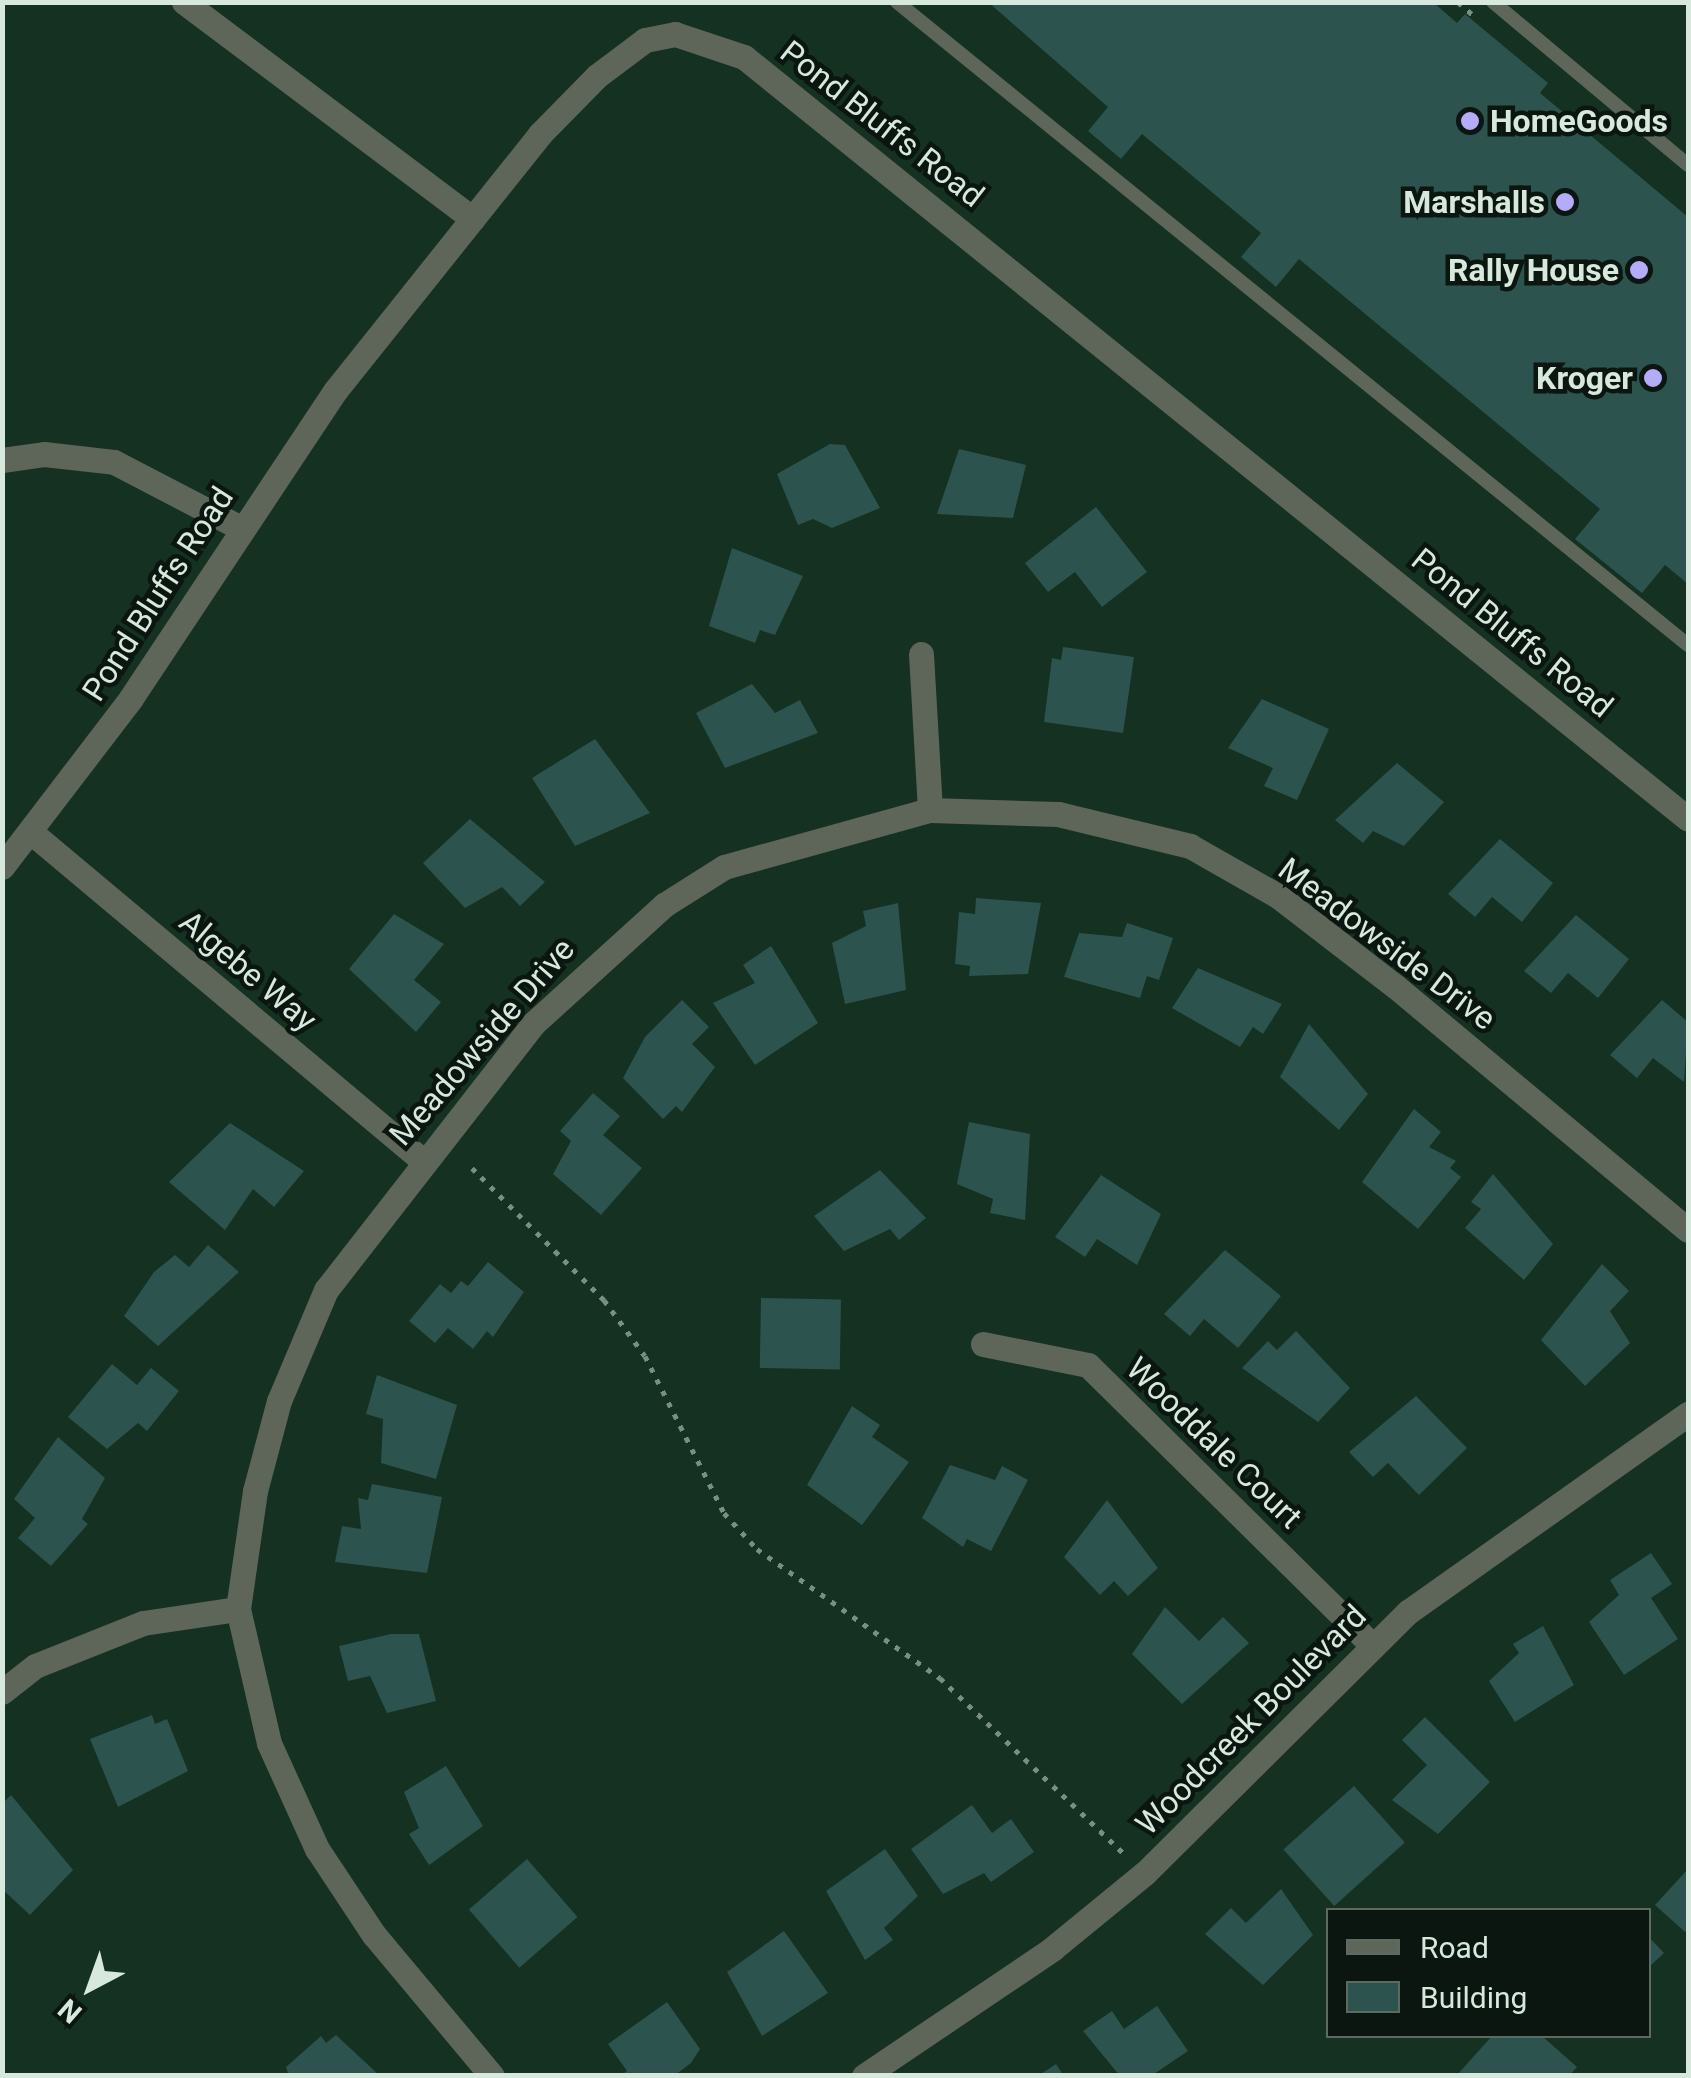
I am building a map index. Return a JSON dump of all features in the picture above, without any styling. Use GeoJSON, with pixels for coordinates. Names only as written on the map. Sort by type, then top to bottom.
{"type":"FeatureCollection","features":[{"type":"Feature","properties":{"kind":"street"},"geometry":{"type":"LineString","coordinates":[[184,2],[473,218]]}},
{"type":"Feature","properties":{"kind":"street","name":"Pond Bluffs Road"},"geometry":{"type":"LineString","coordinates":[[2,868],[32,832],[239,528],[473,218],[596,76],[646,40],[675,34],[744,57],[1688,819]]}},
{"type":"Feature","properties":{"kind":"street"},"geometry":{"type":"LineString","coordinates":[[2,460],[44,454],[114,462],[239,528]]}},
{"type":"Feature","properties":{"kind":"street"},"geometry":{"type":"LineString","coordinates":[[922,654],[930,810]]}},
{"type":"Feature","properties":{"kind":"street","name":"Meadowside Drive"},"geometry":{"type":"LineString","coordinates":[[492,2076],[374,1935],[317,1849],[269,1744],[238,1610],[279,1400],[326,1290],[422,1160],[580,974],[664,905],[724,867],[930,810],[1058,814],[1190,846],[1278,896],[1394,986],[1688,1230]]}},
{"type":"Feature","properties":{"kind":"street","name":"Algebe Way"},"geometry":{"type":"LineString","coordinates":[[32,832],[422,1160]]}},
{"type":"Feature","properties":{"kind":"street","name":"Wooddale Court"},"geometry":{"type":"LineString","coordinates":[[983,1344],[1088,1365],[1370,1643]]}},
{"type":"Feature","properties":{"kind":"street","name":"Woodcreek Boulevard"},"geometry":{"type":"LineString","coordinates":[[864,2076],[1052,1949],[1145,1873],[1370,1643],[1688,1414]]}},
{"type":"Feature","properties":{"kind":"street"},"geometry":{"type":"LineString","coordinates":[[2,1692],[35,1666],[143,1623],[238,1610]]}},
{"type":"Feature","properties":{"kind":"lane"},"geometry":{"type":"LineString","coordinates":[[897,2],[1688,645]]}},
{"type":"Feature","properties":{"kind":"lane"},"geometry":{"type":"LineString","coordinates":[[1493,2],[1688,165]]}},
{"type":"Feature","properties":{"kind":"path"},"geometry":{"type":"LineString","coordinates":[[472,1168],[604,1300],[645,1356],[724,1514],[757,1549],[940,1678],[1145,1873]]}},
{"type":"Feature","properties":{"kind":"building"},"geometry":{"type":"Polygon","coordinates":[[[988,2],[1433,2],[1457,23],[1465,14],[1548,83],[1540,93],[1688,217],[1688,584],[1665,565],[1642,593],[1575,539],[1600,509],[1299,259],[1276,287],[1241,257],[1261,233],[1142,134],[1121,159],[1088,131],[1108,107],[988,2]]]}},
{"type":"Feature","properties":{"kind":"building"},"geometry":{"type":"Polygon","coordinates":[[[830,444],[845,445],[880,508],[832,528],[813,519],[798,525],[777,474],[830,444]]]}},
{"type":"Feature","properties":{"kind":"building"},"geometry":{"type":"Polygon","coordinates":[[[959,449],[1026,465],[1013,518],[937,514],[959,449]]]}},
{"type":"Feature","properties":{"kind":"building"},"geometry":{"type":"Polygon","coordinates":[[[1096,507],[1147,572],[1102,607],[1075,572],[1048,592],[1025,563],[1096,507]]]}},
{"type":"Feature","properties":{"kind":"building"},"geometry":{"type":"Polygon","coordinates":[[[732,548],[803,576],[775,635],[760,630],[755,643],[709,626],[732,548]]]}},
{"type":"Feature","properties":{"kind":"building"},"geometry":{"type":"Polygon","coordinates":[[[1063,647],[1134,657],[1123,733],[1044,722],[1052,658],[1061,660],[1063,647]]]}},
{"type":"Feature","properties":{"kind":"building"},"geometry":{"type":"Polygon","coordinates":[[[752,684],[775,713],[800,700],[818,733],[725,768],[696,713],[752,684]]]}},
{"type":"Feature","properties":{"kind":"building"},"geometry":{"type":"Polygon","coordinates":[[[1262,699],[1329,729],[1297,800],[1264,786],[1273,768],[1228,748],[1262,699]]]}},
{"type":"Feature","properties":{"kind":"building"},"geometry":{"type":"Polygon","coordinates":[[[595,739],[650,813],[575,846],[532,778],[595,739]]]}},
{"type":"Feature","properties":{"kind":"building"},"geometry":{"type":"Polygon","coordinates":[[[1397,763],[1444,802],[1404,846],[1373,831],[1363,843],[1335,820],[1397,763]]]}},
{"type":"Feature","properties":{"kind":"building"},"geometry":{"type":"Polygon","coordinates":[[[470,819],[545,882],[520,906],[502,887],[465,908],[423,863],[470,819]]]}},
{"type":"Feature","properties":{"kind":"building"},"geometry":{"type":"Polygon","coordinates":[[[1500,839],[1553,883],[1522,922],[1492,897],[1475,917],[1448,894],[1500,839]]]}},
{"type":"Feature","properties":{"kind":"building"},"geometry":{"type":"Polygon","coordinates":[[[976,898],[1041,903],[1028,974],[969,976],[970,966],[955,964],[959,912],[975,914],[976,898]]]}},
{"type":"Feature","properties":{"kind":"building"},"geometry":{"type":"Polygon","coordinates":[[[898,903],[906,990],[845,1004],[832,943],[866,926],[863,911],[898,903]]]}},
{"type":"Feature","properties":{"kind":"building"},"geometry":{"type":"Polygon","coordinates":[[[394,914],[444,944],[414,980],[441,1002],[416,1032],[349,969],[394,914]]]}},
{"type":"Feature","properties":{"kind":"building"},"geometry":{"type":"Polygon","coordinates":[[[1576,915],[1629,959],[1598,998],[1568,973],[1551,993],[1524,971],[1576,915]]]}},
{"type":"Feature","properties":{"kind":"building"},"geometry":{"type":"Polygon","coordinates":[[[1127,923],[1173,938],[1159,980],[1147,976],[1140,998],[1064,977],[1079,933],[1122,937],[1127,923]]]}},
{"type":"Feature","properties":{"kind":"building"},"geometry":{"type":"Polygon","coordinates":[[[771,946],[818,1023],[755,1065],[713,1003],[755,983],[743,965],[771,946]]]}},
{"type":"Feature","properties":{"kind":"building"},"geometry":{"type":"Polygon","coordinates":[[[1198,968],[1282,1004],[1263,1034],[1253,1027],[1240,1047],[1172,1008],[1198,968]]]}},
{"type":"Feature","properties":{"kind":"building"},"geometry":{"type":"Polygon","coordinates":[[[682,1000],[709,1027],[692,1044],[715,1067],[682,1112],[676,1106],[663,1119],[623,1078],[645,1037],[682,1000]]]}},
{"type":"Feature","properties":{"kind":"building"},"geometry":{"type":"Polygon","coordinates":[[[1662,1000],[1688,1022],[1684,1082],[1653,1058],[1637,1078],[1610,1055],[1662,1000]]]}},
{"type":"Feature","properties":{"kind":"building"},"geometry":{"type":"Polygon","coordinates":[[[1309,1024],[1368,1094],[1339,1130],[1280,1077],[1309,1024]]]}},
{"type":"Feature","properties":{"kind":"building"},"geometry":{"type":"Polygon","coordinates":[[[593,1093],[620,1116],[603,1135],[642,1168],[601,1215],[553,1174],[571,1141],[560,1131],[593,1093]]]}},
{"type":"Feature","properties":{"kind":"building"},"geometry":{"type":"Polygon","coordinates":[[[1414,1109],[1441,1132],[1429,1147],[1456,1161],[1450,1168],[1461,1177],[1418,1229],[1362,1182],[1414,1109]]]}},
{"type":"Feature","properties":{"kind":"building"},"geometry":{"type":"Polygon","coordinates":[[[969,1122],[1030,1134],[1025,1220],[990,1213],[993,1199],[957,1184],[969,1122]]]}},
{"type":"Feature","properties":{"kind":"building"},"geometry":{"type":"Polygon","coordinates":[[[230,1123],[304,1171],[274,1207],[253,1189],[225,1230],[169,1182],[230,1123]]]}},
{"type":"Feature","properties":{"kind":"building"},"geometry":{"type":"Polygon","coordinates":[[[880,1170],[926,1218],[899,1240],[890,1229],[844,1251],[814,1216],[880,1170]]]}},
{"type":"Feature","properties":{"kind":"building"},"geometry":{"type":"Polygon","coordinates":[[[1493,1174],[1553,1244],[1524,1280],[1465,1228],[1481,1209],[1471,1202],[1493,1174]]]}},
{"type":"Feature","properties":{"kind":"building"},"geometry":{"type":"Polygon","coordinates":[[[1101,1175],[1161,1214],[1137,1265],[1097,1239],[1085,1257],[1055,1237],[1101,1175]]]}},
{"type":"Feature","properties":{"kind":"building"},"geometry":{"type":"Polygon","coordinates":[[[208,1245],[239,1272],[158,1346],[124,1316],[154,1272],[175,1255],[189,1267],[208,1245]]]}},
{"type":"Feature","properties":{"kind":"building"},"geometry":{"type":"Polygon","coordinates":[[[1225,1250],[1281,1296],[1238,1348],[1204,1319],[1190,1336],[1164,1314],[1225,1250]]]}},
{"type":"Feature","properties":{"kind":"building"},"geometry":{"type":"Polygon","coordinates":[[[488,1262],[524,1292],[493,1337],[487,1331],[473,1349],[448,1328],[435,1343],[409,1321],[440,1284],[451,1293],[461,1281],[468,1286],[488,1262]]]}},
{"type":"Feature","properties":{"kind":"building"},"geometry":{"type":"Polygon","coordinates":[[[1602,1264],[1629,1291],[1610,1311],[1630,1343],[1585,1386],[1541,1340],[1602,1264]]]}},
{"type":"Feature","properties":{"kind":"building"},"geometry":{"type":"Polygon","coordinates":[[[761,1298],[841,1299],[840,1369],[760,1368],[761,1298]]]}},
{"type":"Feature","properties":{"kind":"building"},"geometry":{"type":"Polygon","coordinates":[[[1296,1331],[1350,1388],[1318,1422],[1242,1368],[1268,1341],[1277,1350],[1296,1331]]]}},
{"type":"Feature","properties":{"kind":"building"},"geometry":{"type":"Polygon","coordinates":[[[112,1364],[137,1385],[151,1368],[179,1391],[147,1431],[138,1423],[107,1449],[68,1417],[112,1364]]]}},
{"type":"Feature","properties":{"kind":"building"},"geometry":{"type":"Polygon","coordinates":[[[377,1375],[457,1405],[436,1479],[381,1463],[383,1419],[366,1414],[377,1375]]]}},
{"type":"Feature","properties":{"kind":"building"},"geometry":{"type":"Polygon","coordinates":[[[1416,1396],[1467,1448],[1419,1495],[1388,1463],[1373,1477],[1349,1452],[1416,1396]]]}},
{"type":"Feature","properties":{"kind":"building"},"geometry":{"type":"Polygon","coordinates":[[[852,1406],[880,1425],[872,1437],[909,1462],[862,1525],[807,1485],[852,1406]]]}},
{"type":"Feature","properties":{"kind":"building"},"geometry":{"type":"Polygon","coordinates":[[[58,1437],[105,1478],[82,1519],[88,1524],[51,1566],[18,1538],[35,1518],[14,1499],[58,1437]]]}},
{"type":"Feature","properties":{"kind":"building"},"geometry":{"type":"Polygon","coordinates":[[[950,1465],[995,1480],[1002,1466],[1028,1480],[991,1551],[967,1539],[963,1547],[922,1518],[950,1465]]]}},
{"type":"Feature","properties":{"kind":"building"},"geometry":{"type":"Polygon","coordinates":[[[372,1484],[442,1497],[427,1573],[335,1562],[342,1526],[361,1529],[358,1498],[368,1500],[372,1484]]]}},
{"type":"Feature","properties":{"kind":"building"},"geometry":{"type":"Polygon","coordinates":[[[1107,1500],[1158,1568],[1128,1596],[1114,1581],[1100,1595],[1064,1557],[1107,1500]]]}},
{"type":"Feature","properties":{"kind":"building"},"geometry":{"type":"Polygon","coordinates":[[[1651,1553],[1672,1584],[1651,1598],[1678,1639],[1624,1675],[1589,1622],[1619,1595],[1610,1580],[1651,1553]]]}},
{"type":"Feature","properties":{"kind":"building"},"geometry":{"type":"Polygon","coordinates":[[[1165,1607],[1199,1641],[1223,1617],[1249,1643],[1182,1704],[1132,1654],[1165,1607]]]}},
{"type":"Feature","properties":{"kind":"building"},"geometry":{"type":"Polygon","coordinates":[[[1543,1626],[1574,1685],[1515,1722],[1489,1681],[1519,1653],[1513,1644],[1543,1626]]]}},
{"type":"Feature","properties":{"kind":"building"},"geometry":{"type":"Polygon","coordinates":[[[391,1634],[419,1634],[436,1701],[387,1713],[370,1676],[348,1681],[339,1646],[391,1634]]]}},
{"type":"Feature","properties":{"kind":"building"},"geometry":{"type":"Polygon","coordinates":[[[152,1715],[155,1724],[167,1719],[188,1771],[118,1807],[90,1739],[152,1715]]]}},
{"type":"Feature","properties":{"kind":"building"},"geometry":{"type":"Polygon","coordinates":[[[1425,1717],[1490,1782],[1438,1834],[1392,1800],[1427,1765],[1402,1740],[1425,1717]]]}},
{"type":"Feature","properties":{"kind":"building"},"geometry":{"type":"Polygon","coordinates":[[[446,1766],[483,1826],[429,1865],[409,1834],[419,1828],[404,1792],[446,1766]]]}},
{"type":"Feature","properties":{"kind":"building"},"geometry":{"type":"Polygon","coordinates":[[[1354,1786],[1405,1842],[1334,1906],[1283,1850],[1354,1786]]]}},
{"type":"Feature","properties":{"kind":"building"},"geometry":{"type":"Polygon","coordinates":[[[11,1795],[73,1870],[30,1915],[2,1889],[2,1804],[11,1795]]]}},
{"type":"Feature","properties":{"kind":"building"},"geometry":{"type":"Polygon","coordinates":[[[972,1805],[992,1833],[1011,1819],[1034,1852],[991,1882],[984,1873],[943,1894],[911,1849],[972,1805]]]}},
{"type":"Feature","properties":{"kind":"building"},"geometry":{"type":"Polygon","coordinates":[[[885,1849],[918,1896],[884,1928],[893,1940],[865,1960],[826,1891],[885,1849]]]}},
{"type":"Feature","properties":{"kind":"building"},"geometry":{"type":"Polygon","coordinates":[[[527,1859],[578,1917],[519,1968],[469,1910],[527,1859]]]}},
{"type":"Feature","properties":{"kind":"building"},"geometry":{"type":"Polygon","coordinates":[[[1688,1869],[1688,1928],[1685,1932],[1655,1905],[1688,1869]]]}},
{"type":"Feature","properties":{"kind":"building"},"geometry":{"type":"Polygon","coordinates":[[[1281,1889],[1313,1935],[1263,1985],[1205,1934],[1231,1908],[1246,1923],[1281,1889]]]}},
{"type":"Feature","properties":{"kind":"building"},"geometry":{"type":"Polygon","coordinates":[[[784,1931],[828,1993],[762,2036],[727,1972],[784,1931]]]}},
{"type":"Feature","properties":{"kind":"building"},"geometry":{"type":"Polygon","coordinates":[[[1651,1939],[1664,1953],[1651,1965],[1651,1939]]]}},
{"type":"Feature","properties":{"kind":"building"},"geometry":{"type":"Polygon","coordinates":[[[667,2002],[700,2049],[691,2063],[674,2076],[620,2076],[627,2071],[608,2044],[667,2002]]]}},
{"type":"Feature","properties":{"kind":"building"},"geometry":{"type":"Polygon","coordinates":[[[1157,2006],[1188,2051],[1151,2076],[1120,2076],[1083,2031],[1112,2011],[1124,2029],[1157,2006]]]}},
{"type":"Feature","properties":{"kind":"building"},"geometry":{"type":"Polygon","coordinates":[[[336,2035],[380,2076],[289,2076],[286,2067],[321,2036],[326,2043],[336,2035]]]}},
{"type":"Feature","properties":{"kind":"building"},"geometry":{"type":"Polygon","coordinates":[[[1490,2038],[1544,2038],[1577,2067],[1569,2076],[1456,2076],[1490,2038]]]}},
{"type":"Feature","properties":{"kind":"building"},"geometry":{"type":"Polygon","coordinates":[[[1056,2064],[1064,2076],[1026,2076],[1041,2074],[1056,2064]]]}},
{"type":"Feature","properties":{"kind":"place","name":"HomeGoods"},"geometry":{"type":"Point","coordinates":[1470,121]}},
{"type":"Feature","properties":{"kind":"place","name":"Marshalls"},"geometry":{"type":"Point","coordinates":[1565,202]}},
{"type":"Feature","properties":{"kind":"place","name":"Rally House"},"geometry":{"type":"Point","coordinates":[1639,270]}},
{"type":"Feature","properties":{"kind":"place","name":"Kroger"},"geometry":{"type":"Point","coordinates":[1653,378]}}]}
